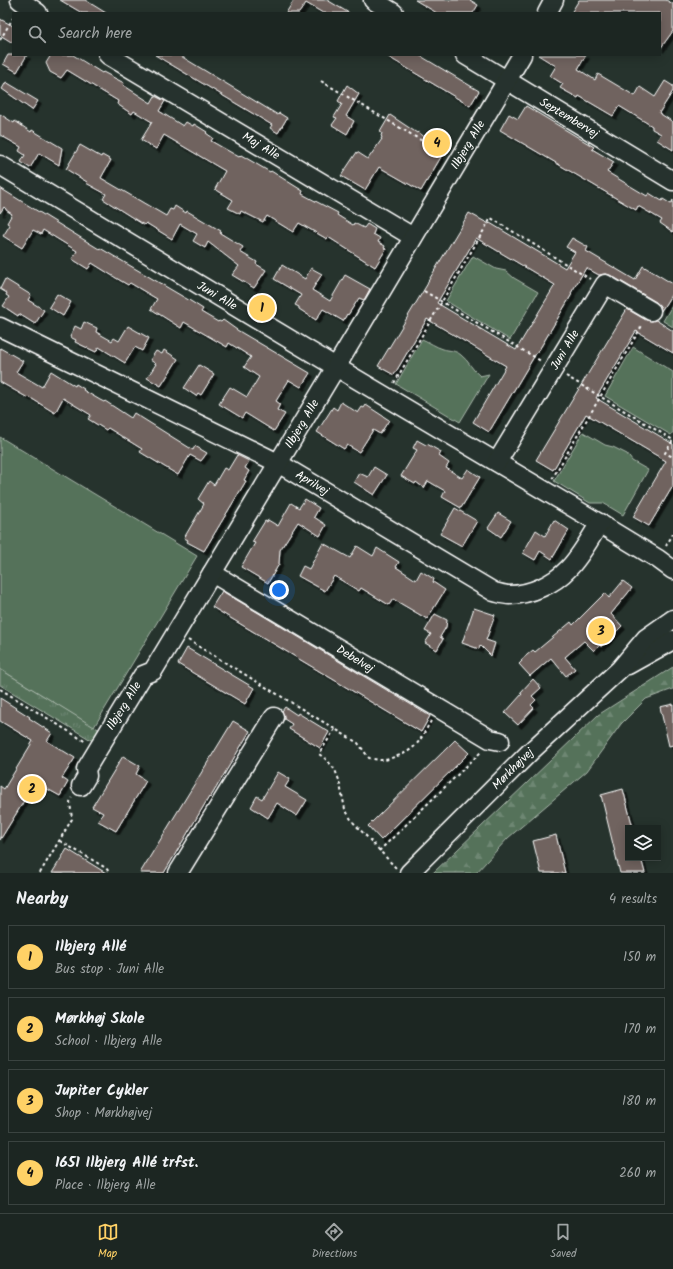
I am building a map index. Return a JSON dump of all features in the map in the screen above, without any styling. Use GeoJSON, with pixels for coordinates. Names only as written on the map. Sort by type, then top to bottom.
{"type":"FeatureCollection","features":[{"type":"Feature","properties":{"kind":"street"},"geometry":{"type":"LineString","coordinates":[[20,0],[37,12]]}},
{"type":"Feature","properties":{"kind":"street"},"geometry":{"type":"LineString","coordinates":[[373,0],[392,12]]}},
{"type":"Feature","properties":{"kind":"street"},"geometry":{"type":"LineString","coordinates":[[547,12],[554,0]]}},
{"type":"Feature","properties":{"kind":"street","name":"Maj Alle"},"geometry":{"type":"LineString","coordinates":[[110,56],[413,237]]}},
{"type":"Feature","properties":{"kind":"street","name":"Septembervej"},"geometry":{"type":"LineString","coordinates":[[467,56],[673,181]]}},
{"type":"Feature","properties":{"kind":"street","name":"Ilbjerg Alle"},"geometry":{"type":"LineString","coordinates":[[81,786],[87,776],[86,769],[98,749],[144,675],[153,671],[521,56]]}},
{"type":"Feature","properties":{"kind":"street","name":"Juni Alle"},"geometry":{"type":"LineString","coordinates":[[0,165],[336,367],[600,523],[673,570]]}},
{"type":"Feature","properties":{"kind":"street"},"geometry":{"type":"LineString","coordinates":[[603,286],[605,284],[651,311]]}},
{"type":"Feature","properties":{"kind":"street","name":"Juni Alle"},"geometry":{"type":"LineString","coordinates":[[497,462],[603,286]]}},
{"type":"Feature","properties":{"kind":"street","name":"Aprilvej"},"geometry":{"type":"LineString","coordinates":[[0,328],[278,463],[494,592],[507,595],[524,594],[539,588],[562,575],[576,559],[600,523]]}},
{"type":"Feature","properties":{"kind":"street","name":"Debelvej"},"geometry":{"type":"LineString","coordinates":[[212,573],[438,708],[495,740]]}},
{"type":"Feature","properties":{"kind":"street","name":"Mørkhøjvej"},"geometry":{"type":"LineString","coordinates":[[409,873],[530,752],[620,669],[646,638],[673,619]]}},
{"type":"Feature","properties":{"kind":"street","name":"Mørkhøjvej"},"geometry":{"type":"LineString","coordinates":[[620,669],[673,640]]}},
{"type":"Feature","properties":{"kind":"street"},"geometry":{"type":"LineString","coordinates":[[178,873],[274,717]]}},
{"type":"Feature","properties":{"kind":"path"},"geometry":{"type":"LineString","coordinates":[[0,40],[12,20]]}},
{"type":"Feature","properties":{"kind":"path"},"geometry":{"type":"LineString","coordinates":[[321,81],[458,162]]}},
{"type":"Feature","properties":{"kind":"path"},"geometry":{"type":"LineString","coordinates":[[386,396],[491,218],[603,286]]}},
{"type":"Feature","properties":{"kind":"path"},"geometry":{"type":"LineString","coordinates":[[545,490],[651,311]]}},
{"type":"Feature","properties":{"kind":"path"},"geometry":{"type":"LineString","coordinates":[[176,633],[358,743],[370,758],[383,761],[410,752],[417,744],[438,708]]}},
{"type":"Feature","properties":{"kind":"path"},"geometry":{"type":"LineString","coordinates":[[0,689],[98,749]]}},
{"type":"Feature","properties":{"kind":"path"},"geometry":{"type":"LineString","coordinates":[[335,729],[320,754],[335,770],[339,780],[345,809],[352,821],[400,873]]}},
{"type":"Feature","properties":{"kind":"path"},"geometry":{"type":"LineString","coordinates":[[379,851],[484,748],[495,740]]}},
{"type":"Feature","properties":{"kind":"path"},"geometry":{"type":"LineString","coordinates":[[40,873],[72,819],[70,802],[81,786]]}},
{"type":"Feature","properties":{"kind":"path"},"geometry":{"type":"LineString","coordinates":[[60,841],[106,868],[110,873]]}},
{"type":"Feature","properties":{"kind":"green space"},"geometry":{"type":"Polygon","coordinates":[[[473,256],[496,269],[506,271],[514,278],[538,292],[510,340],[446,301],[473,256]]]}},
{"type":"Feature","properties":{"kind":"green space"},"geometry":{"type":"Polygon","coordinates":[[[673,304],[673,327],[663,321],[673,304]]]}},
{"type":"Feature","properties":{"kind":"green space"},"geometry":{"type":"Polygon","coordinates":[[[422,339],[440,348],[459,353],[480,376],[489,374],[460,422],[396,384],[422,339]]]}},
{"type":"Feature","properties":{"kind":"green space"},"geometry":{"type":"Polygon","coordinates":[[[633,347],[673,372],[673,432],[671,435],[605,396],[633,347]]]}},
{"type":"Feature","properties":{"kind":"green space"},"geometry":{"type":"Polygon","coordinates":[[[583,432],[605,445],[627,454],[632,461],[648,470],[623,515],[603,503],[590,503],[554,481],[583,432]]]}},
{"type":"Feature","properties":{"kind":"green space"},"geometry":{"type":"Polygon","coordinates":[[[0,437],[197,556],[94,727],[0,669],[0,437]]]}},
{"type":"Feature","properties":{"kind":"green space"},"geometry":{"type":"Polygon","coordinates":[[[673,667],[673,689],[646,699],[621,724],[587,771],[508,838],[476,873],[433,873],[598,715],[673,667]]]}},
{"type":"Feature","properties":{"kind":"green space"},"geometry":{"type":"Polygon","coordinates":[[[0,669],[103,732],[96,743],[0,685],[0,669]]]}},
{"type":"Feature","properties":{"kind":"building"},"geometry":{"type":"Polygon","coordinates":[[[60,0],[85,0],[104,12],[80,12],[60,0]]]}},
{"type":"Feature","properties":{"kind":"building"},"geometry":{"type":"Polygon","coordinates":[[[294,0],[327,0],[347,12],[321,12],[306,3],[300,12],[287,12],[294,0]]]}},
{"type":"Feature","properties":{"kind":"building"},"geometry":{"type":"Polygon","coordinates":[[[415,0],[470,0],[478,5],[474,12],[435,12],[415,0]]]}},
{"type":"Feature","properties":{"kind":"building"},"geometry":{"type":"Polygon","coordinates":[[[579,0],[666,0],[673,4],[673,31],[661,48],[661,12],[572,12],[579,0]]]}},
{"type":"Feature","properties":{"kind":"building"},"geometry":{"type":"Polygon","coordinates":[[[0,19],[12,25],[12,42],[0,35],[0,19]]]}},
{"type":"Feature","properties":{"kind":"building"},"geometry":{"type":"Polygon","coordinates":[[[8,55],[26,56],[17,72],[3,64],[8,55]]]}},
{"type":"Feature","properties":{"kind":"building"},"geometry":{"type":"Polygon","coordinates":[[[50,56],[75,56],[102,73],[103,72],[124,83],[123,85],[151,103],[155,96],[165,101],[159,111],[183,126],[186,122],[193,126],[194,124],[207,132],[206,133],[213,138],[211,141],[239,157],[241,155],[270,172],[271,171],[303,191],[302,194],[338,213],[337,215],[353,225],[354,223],[364,228],[367,224],[375,229],[373,234],[380,238],[378,242],[385,246],[384,248],[386,249],[375,267],[328,237],[327,239],[299,223],[293,232],[267,216],[263,222],[241,211],[240,214],[228,208],[233,200],[215,189],[225,171],[164,135],[156,149],[141,140],[152,122],[134,111],[132,114],[117,104],[118,101],[67,70],[61,78],[50,72],[46,63],[50,56]]]}},
{"type":"Feature","properties":{"kind":"building"},"geometry":{"type":"Polygon","coordinates":[[[157,56],[181,56],[278,115],[279,113],[287,118],[278,133],[270,128],[272,125],[157,56]]]}},
{"type":"Feature","properties":{"kind":"building"},"geometry":{"type":"Polygon","coordinates":[[[387,56],[421,56],[479,91],[470,106],[387,56]]]}},
{"type":"Feature","properties":{"kind":"building"},"geometry":{"type":"Polygon","coordinates":[[[540,56],[585,56],[578,69],[595,80],[598,74],[635,96],[640,87],[655,97],[665,81],[673,86],[673,91],[659,113],[673,122],[673,150],[657,140],[661,134],[652,129],[652,126],[619,106],[613,116],[579,96],[578,98],[560,88],[563,84],[550,76],[556,66],[540,56]]]}},
{"type":"Feature","properties":{"kind":"building"},"geometry":{"type":"Polygon","coordinates":[[[6,82],[38,101],[32,110],[2,89],[6,82]]]}},
{"type":"Feature","properties":{"kind":"building"},"geometry":{"type":"Polygon","coordinates":[[[347,85],[359,94],[346,116],[354,121],[347,134],[332,125],[337,118],[334,117],[342,104],[338,101],[347,85]]]}},
{"type":"Feature","properties":{"kind":"building"},"geometry":{"type":"Polygon","coordinates":[[[526,106],[594,147],[592,149],[614,162],[607,172],[647,196],[649,193],[662,201],[663,199],[671,204],[673,200],[673,232],[660,223],[662,220],[638,206],[636,210],[500,130],[509,114],[518,119],[526,106]]]}},
{"type":"Feature","properties":{"kind":"building"},"geometry":{"type":"Polygon","coordinates":[[[0,114],[14,123],[15,121],[31,132],[32,130],[62,148],[59,165],[39,153],[30,168],[21,162],[25,155],[19,151],[21,147],[0,135],[0,114]]]}},
{"type":"Feature","properties":{"kind":"building"},"geometry":{"type":"Polygon","coordinates":[[[390,115],[430,141],[432,137],[446,145],[439,156],[441,157],[421,191],[379,167],[365,190],[341,176],[357,152],[368,159],[382,139],[382,133],[380,132],[390,115]]]}},
{"type":"Feature","properties":{"kind":"building"},"geometry":{"type":"Polygon","coordinates":[[[80,145],[101,157],[102,155],[111,160],[101,178],[166,216],[170,209],[173,210],[175,206],[186,213],[187,211],[221,231],[220,233],[243,247],[240,252],[257,262],[256,264],[266,270],[254,288],[232,275],[239,266],[208,242],[205,248],[193,241],[197,234],[180,224],[172,239],[146,223],[144,225],[103,199],[106,194],[86,183],[87,182],[66,169],[80,145]]]}},
{"type":"Feature","properties":{"kind":"building"},"geometry":{"type":"Polygon","coordinates":[[[0,188],[99,249],[100,248],[192,302],[203,309],[201,312],[218,322],[223,320],[237,330],[310,373],[301,387],[289,380],[276,401],[280,404],[277,410],[285,414],[274,431],[245,413],[242,418],[219,404],[230,387],[247,397],[259,377],[244,367],[251,357],[229,343],[227,347],[184,322],[181,328],[151,309],[157,299],[130,283],[128,285],[92,263],[88,269],[72,259],[77,251],[43,230],[41,234],[33,230],[22,248],[3,236],[10,225],[7,223],[12,214],[4,207],[0,213],[0,188]]]}},
{"type":"Feature","properties":{"kind":"building"},"geometry":{"type":"Polygon","coordinates":[[[469,213],[489,224],[490,223],[565,268],[575,252],[566,247],[572,238],[588,247],[586,251],[635,280],[643,266],[673,284],[673,292],[661,311],[660,306],[656,302],[610,275],[599,275],[586,268],[539,350],[489,432],[473,422],[506,366],[427,319],[394,375],[378,366],[469,213]],[[476,238],[437,303],[516,350],[555,285],[476,238]]]}},
{"type":"Feature","properties":{"kind":"building"},"geometry":{"type":"Polygon","coordinates":[[[282,265],[305,279],[311,268],[322,274],[312,290],[330,301],[345,275],[370,289],[364,300],[359,298],[343,321],[323,309],[316,320],[295,305],[301,295],[274,279],[282,265]]]}},
{"type":"Feature","properties":{"kind":"building"},"geometry":{"type":"Polygon","coordinates":[[[5,279],[31,295],[28,300],[44,310],[35,324],[19,314],[18,316],[3,306],[9,297],[6,295],[7,293],[0,289],[5,279]]]}},
{"type":"Feature","properties":{"kind":"building"},"geometry":{"type":"Polygon","coordinates":[[[57,294],[71,302],[63,316],[49,307],[57,294]]]}},
{"type":"Feature","properties":{"kind":"building"},"geometry":{"type":"Polygon","coordinates":[[[627,309],[646,320],[656,320],[673,331],[673,353],[636,331],[596,398],[673,444],[673,486],[649,526],[633,517],[666,461],[586,414],[553,470],[536,460],[627,309]]]}},
{"type":"Feature","properties":{"kind":"building"},"geometry":{"type":"Polygon","coordinates":[[[84,322],[97,328],[96,332],[112,341],[114,338],[119,341],[128,326],[149,338],[142,351],[135,347],[125,363],[99,347],[96,352],[75,342],[76,340],[70,337],[75,326],[81,329],[84,322]]]}},
{"type":"Feature","properties":{"kind":"building"},"geometry":{"type":"Polygon","coordinates":[[[0,348],[23,361],[16,372],[42,387],[51,371],[75,386],[76,384],[100,400],[105,401],[131,418],[134,413],[193,450],[195,446],[207,453],[201,461],[190,455],[178,475],[140,452],[142,449],[108,428],[106,430],[88,419],[91,415],[63,398],[55,413],[0,382],[0,348]]]}},
{"type":"Feature","properties":{"kind":"building"},"geometry":{"type":"Polygon","coordinates":[[[164,350],[178,359],[161,386],[147,378],[156,364],[150,360],[156,351],[162,354],[164,350]]]}},
{"type":"Feature","properties":{"kind":"building"},"geometry":{"type":"Polygon","coordinates":[[[199,365],[214,374],[201,395],[198,393],[196,396],[184,388],[199,365]]]}},
{"type":"Feature","properties":{"kind":"building"},"geometry":{"type":"Polygon","coordinates":[[[341,402],[358,413],[362,407],[364,408],[366,405],[389,420],[380,434],[373,430],[359,452],[347,445],[344,449],[317,432],[333,407],[337,410],[341,402]]]}},
{"type":"Feature","properties":{"kind":"building"},"geometry":{"type":"Polygon","coordinates":[[[417,440],[441,452],[439,456],[449,463],[446,468],[462,478],[468,469],[480,477],[461,508],[442,497],[445,491],[428,481],[424,488],[416,482],[415,484],[401,476],[417,450],[413,448],[417,440]]]}},
{"type":"Feature","properties":{"kind":"building"},"geometry":{"type":"Polygon","coordinates":[[[237,455],[249,461],[245,468],[249,471],[244,480],[246,481],[204,551],[187,542],[188,540],[184,538],[204,504],[198,499],[209,481],[214,485],[224,468],[228,470],[237,455]]]}},
{"type":"Feature","properties":{"kind":"building"},"geometry":{"type":"Polygon","coordinates":[[[374,467],[387,475],[374,495],[354,482],[359,473],[368,477],[374,467]]]}},
{"type":"Feature","properties":{"kind":"building"},"geometry":{"type":"Polygon","coordinates":[[[305,499],[319,508],[314,517],[326,525],[320,536],[298,522],[280,550],[279,564],[268,583],[241,567],[255,543],[252,542],[265,521],[267,522],[268,520],[278,526],[291,503],[299,508],[305,499]]]}},
{"type":"Feature","properties":{"kind":"building"},"geometry":{"type":"Polygon","coordinates":[[[455,508],[477,521],[462,546],[440,534],[455,508]]]}},
{"type":"Feature","properties":{"kind":"building"},"geometry":{"type":"Polygon","coordinates":[[[498,513],[511,521],[501,537],[488,528],[498,513]]]}},
{"type":"Feature","properties":{"kind":"building"},"geometry":{"type":"Polygon","coordinates":[[[554,520],[569,530],[552,559],[540,551],[535,560],[523,553],[536,530],[545,536],[554,520]]]}},
{"type":"Feature","properties":{"kind":"building"},"geometry":{"type":"Polygon","coordinates":[[[323,543],[350,558],[357,546],[373,556],[377,548],[399,562],[396,567],[416,580],[421,571],[434,579],[433,582],[445,590],[427,619],[393,599],[389,605],[361,588],[359,591],[334,576],[325,591],[298,576],[303,566],[309,569],[323,543]]]}},
{"type":"Feature","properties":{"kind":"building"},"geometry":{"type":"Polygon","coordinates":[[[623,581],[632,588],[611,614],[622,626],[601,647],[600,645],[594,651],[584,641],[565,657],[575,669],[566,676],[551,658],[530,676],[519,664],[522,661],[521,660],[533,650],[535,652],[571,622],[573,625],[605,593],[609,598],[623,581]]]}},
{"type":"Feature","properties":{"kind":"building"},"geometry":{"type":"Polygon","coordinates":[[[222,591],[430,716],[421,732],[212,607],[222,591]]]}},
{"type":"Feature","properties":{"kind":"building"},"geometry":{"type":"Polygon","coordinates":[[[474,608],[495,615],[486,640],[495,643],[491,656],[480,645],[479,649],[462,643],[474,608]]]}},
{"type":"Feature","properties":{"kind":"building"},"geometry":{"type":"Polygon","coordinates":[[[435,614],[447,620],[446,627],[440,637],[443,639],[437,650],[425,643],[431,634],[425,631],[435,614]]]}},
{"type":"Feature","properties":{"kind":"building"},"geometry":{"type":"Polygon","coordinates":[[[187,648],[254,688],[245,704],[178,664],[187,648]]]}},
{"type":"Feature","properties":{"kind":"building"},"geometry":{"type":"Polygon","coordinates":[[[533,679],[541,688],[532,696],[536,700],[531,705],[534,708],[518,725],[505,713],[533,679]]]}},
{"type":"Feature","properties":{"kind":"building"},"geometry":{"type":"Polygon","coordinates":[[[0,698],[52,733],[47,741],[75,758],[62,778],[68,782],[60,796],[31,780],[20,798],[24,801],[0,840],[0,786],[4,789],[33,741],[0,721],[0,698]]]}},
{"type":"Feature","properties":{"kind":"building"},"geometry":{"type":"Polygon","coordinates":[[[673,704],[673,745],[669,746],[660,707],[673,704]]]}},
{"type":"Feature","properties":{"kind":"building"},"geometry":{"type":"Polygon","coordinates":[[[285,707],[297,715],[298,713],[329,732],[320,748],[289,729],[292,724],[284,719],[282,711],[285,707]]]}},
{"type":"Feature","properties":{"kind":"building"},"geometry":{"type":"Polygon","coordinates":[[[233,721],[250,731],[210,798],[209,797],[164,873],[140,873],[233,721]]]}},
{"type":"Feature","properties":{"kind":"building"},"geometry":{"type":"Polygon","coordinates":[[[455,740],[469,753],[381,840],[368,826],[455,740]]]}},
{"type":"Feature","properties":{"kind":"building"},"geometry":{"type":"Polygon","coordinates":[[[123,756],[140,766],[136,774],[146,781],[116,831],[98,821],[103,813],[92,807],[123,756]]]}},
{"type":"Feature","properties":{"kind":"building"},"geometry":{"type":"Polygon","coordinates":[[[278,772],[290,779],[285,787],[307,800],[297,816],[277,803],[268,818],[251,807],[257,796],[262,799],[278,772]]]}},
{"type":"Feature","properties":{"kind":"building"},"geometry":{"type":"Polygon","coordinates":[[[623,789],[632,825],[625,825],[625,861],[642,861],[645,873],[620,873],[601,795],[623,789]]]}},
{"type":"Feature","properties":{"kind":"building"},"geometry":{"type":"Polygon","coordinates":[[[556,835],[565,873],[541,873],[533,841],[556,835]]]}},
{"type":"Feature","properties":{"kind":"building"},"geometry":{"type":"Polygon","coordinates":[[[67,849],[106,873],[52,873],[67,849]]]}},
{"type":"Feature","properties":{"kind":"place","name":"1651 Ilbjerg Allé trfst."},"geometry":{"type":"Point","coordinates":[437,143]}},
{"type":"Feature","properties":{"kind":"place","name":"Ilbjerg Allé"},"geometry":{"type":"Point","coordinates":[262,308]}},
{"type":"Feature","properties":{"kind":"place","name":"Jupiter Cykler"},"geometry":{"type":"Point","coordinates":[601,631]}},
{"type":"Feature","properties":{"kind":"place","name":"Mørkhøj Skole"},"geometry":{"type":"Point","coordinates":[32,789]}}]}
